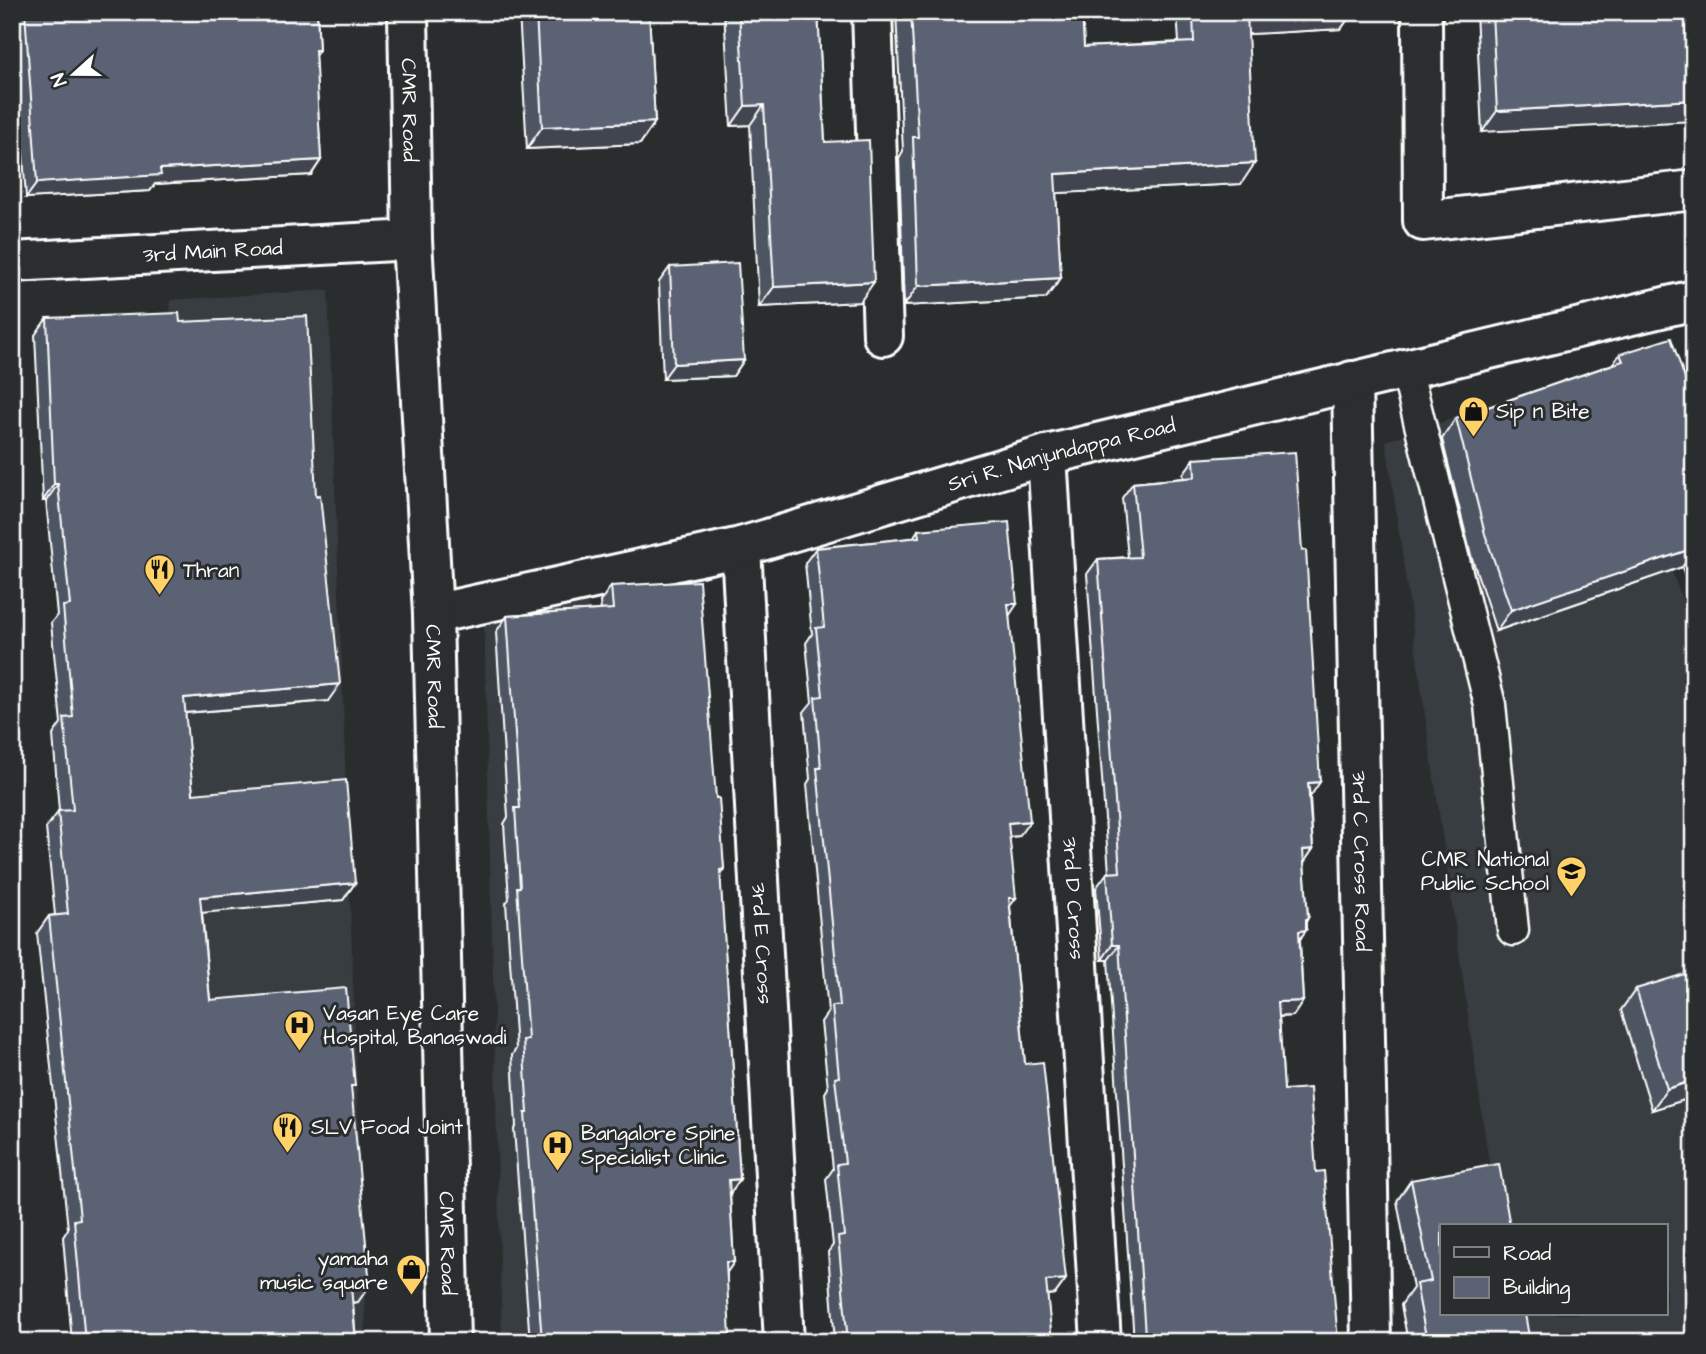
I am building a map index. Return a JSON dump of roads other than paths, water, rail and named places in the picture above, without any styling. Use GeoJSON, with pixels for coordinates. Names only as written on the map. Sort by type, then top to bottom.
{"type":"FeatureCollection","features":[{"type":"Feature","properties":{"kind":"street","name":"CMR Road"},"geometry":{"type":"LineString","coordinates":[[408,12],[412,240],[433,614],[450,1342]]}},
{"type":"Feature","properties":{"kind":"street"},"geometry":{"type":"LineString","coordinates":[[872,12],[883,336]]}},
{"type":"Feature","properties":{"kind":"street"},"geometry":{"type":"LineString","coordinates":[[1422,12],[1423,221],[1694,190]]}},
{"type":"Feature","properties":{"kind":"street","name":"3rd Main Road"},"geometry":{"type":"LineString","coordinates":[[12,262],[412,240]]}},
{"type":"Feature","properties":{"kind":"street","name":"Sri R. Nanjundappa Road"},"geometry":{"type":"LineString","coordinates":[[433,614],[741,547],[1047,455],[1406,368],[1692,305]]}},
{"type":"Feature","properties":{"kind":"street","name":"3rd C Cross Road"},"geometry":{"type":"LineString","coordinates":[[1352,381],[1371,1342]]}},
{"type":"Feature","properties":{"kind":"street","name":"3rd D Cross"},"geometry":{"type":"LineString","coordinates":[[1047,455],[1101,1342]]}},
{"type":"Feature","properties":{"kind":"street","name":"3rd E Cross"},"geometry":{"type":"LineString","coordinates":[[741,547],[784,1342]]}},
{"type":"Feature","properties":{"kind":"lane"},"geometry":{"type":"LineString","coordinates":[[1406,368],[1490,705],[1513,930]]}},
{"type":"Feature","properties":{"kind":"place","name":"Sip n Bite"},"geometry":{"type":"Point","coordinates":[1473,438]}},
{"type":"Feature","properties":{"kind":"place","name":"Thran"},"geometry":{"type":"Point","coordinates":[160,597]}},
{"type":"Feature","properties":{"kind":"place","name":"CMR National Public School"},"geometry":{"type":"Point","coordinates":[1572,898]}},
{"type":"Feature","properties":{"kind":"place","name":"Vasan Eye Care Hospital, Banaswadi"},"geometry":{"type":"Point","coordinates":[300,1052]}},
{"type":"Feature","properties":{"kind":"place","name":"SLV Food Joint"},"geometry":{"type":"Point","coordinates":[288,1154]}},
{"type":"Feature","properties":{"kind":"place","name":"Bangalore Spine Specialist Clinic"},"geometry":{"type":"Point","coordinates":[558,1172]}},
{"type":"Feature","properties":{"kind":"place","name":"yamaha music square"},"geometry":{"type":"Point","coordinates":[411,1297]}}]}
